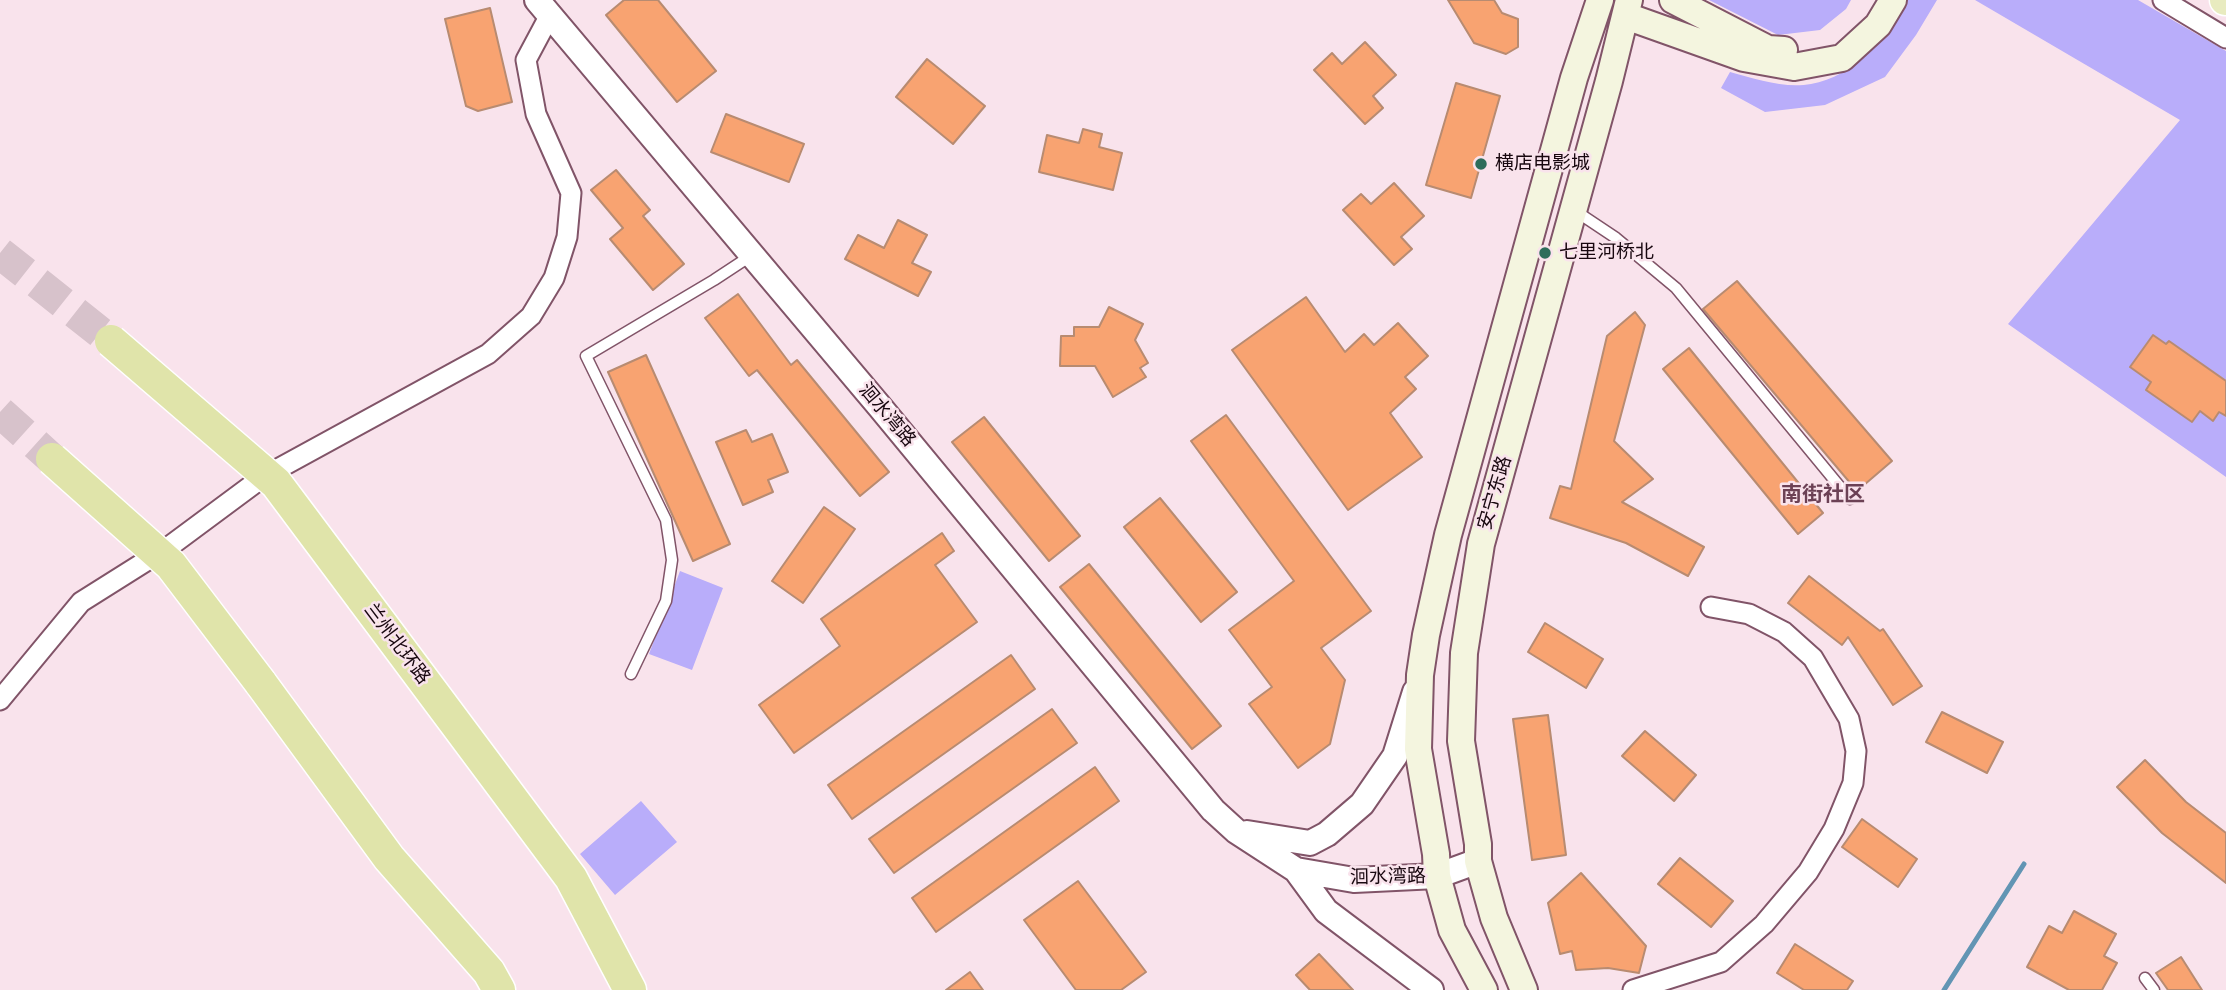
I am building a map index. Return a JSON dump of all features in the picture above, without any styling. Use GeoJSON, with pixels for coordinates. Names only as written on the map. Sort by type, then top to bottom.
{"type":"FeatureCollection","features":[{"type":"Feature","properties":{"kind":"highway","name":"兰州北环路"},"geometry":{"type":"LineString","coordinates":[[111,341],[276,484],[571,878],[630,990]]}},
{"type":"Feature","properties":{"kind":"highway"},"geometry":{"type":"LineString","coordinates":[[52,459],[171,565],[389,858],[489,972],[499,990]]}},
{"type":"Feature","properties":{"kind":"main road"},"geometry":{"type":"LineString","coordinates":[[1484,990],[1452,930],[1437,876],[1436,854],[1418,749],[1420,675],[1448,535],[1574,78],[1600,0]]}},
{"type":"Feature","properties":{"kind":"main road"},"geometry":{"type":"LineString","coordinates":[[1673,0],[1768,49],[1821,51],[1867,24],[1880,0]]}},
{"type":"Feature","properties":{"kind":"main road"},"geometry":{"type":"LineString","coordinates":[[1627,8],[1744,58],[1794,67],[1842,58],[1878,25],[1893,0]]}},
{"type":"Feature","properties":{"kind":"main road","name":"安宁东路"},"geometry":{"type":"LineString","coordinates":[[1524,990],[1494,918],[1478,861],[1478,844],[1461,741],[1464,653],[1481,544],[1627,8]]}},
{"type":"Feature","properties":{"kind":"street"},"geometry":{"type":"LineString","coordinates":[[2163,0],[2226,38]]}},
{"type":"Feature","properties":{"kind":"street"},"geometry":{"type":"LineString","coordinates":[[0,700],[81,602],[170,546],[263,477],[488,354],[531,316],[554,278],[568,237],[571,193],[536,114],[526,60],[543,8]]}},
{"type":"Feature","properties":{"kind":"street","name":"洄水湾路"},"geometry":{"type":"LineString","coordinates":[[543,8],[1213,810],[1236,831],[1296,870],[1326,911],[1431,990]]}},
{"type":"Feature","properties":{"kind":"street"},"geometry":{"type":"LineString","coordinates":[[1633,990],[1721,962],[1764,925],[1808,872],[1834,830],[1853,783],[1856,751],[1849,719],[1813,658],[1784,632],[1749,614],[1711,607]]}},
{"type":"Feature","properties":{"kind":"street"},"geometry":{"type":"LineString","coordinates":[[1236,831],[1310,843],[1327,834],[1362,804],[1395,756],[1420,675]]}},
{"type":"Feature","properties":{"kind":"street","name":"洄水湾路"},"geometry":{"type":"LineString","coordinates":[[1296,870],[1354,880],[1437,876],[1478,861]]}},
{"type":"Feature","properties":{"kind":"lane"},"geometry":{"type":"LineString","coordinates":[[1574,209],[1616,238],[1676,288],[1850,499]]}},
{"type":"Feature","properties":{"kind":"lane"},"geometry":{"type":"LineString","coordinates":[[631,674],[666,601],[672,560],[666,520],[586,356],[752,255]]}},
{"type":"Feature","properties":{"kind":"lane"},"geometry":{"type":"LineString","coordinates":[[2145,978],[2154,990]]}},
{"type":"Feature","properties":{"kind":"shaded area"},"geometry":{"type":"Polygon","coordinates":[[[1709,0],[1851,0],[1846,9],[1820,30],[1778,35],[1709,0]]]}},
{"type":"Feature","properties":{"kind":"shaded area"},"geometry":{"type":"Polygon","coordinates":[[[1907,0],[1937,0],[1916,35],[1885,77],[1825,105],[1765,112],[1721,88],[1730,72],[1791,85],[1827,80],[1855,64],[1880,41],[1907,0]]]}},
{"type":"Feature","properties":{"kind":"shaded area"},"geometry":{"type":"Polygon","coordinates":[[[1975,0],[2138,0],[2226,51],[2226,477],[2008,324],[2180,120],[1975,0]]]}},
{"type":"Feature","properties":{"kind":"shaded area"},"geometry":{"type":"Polygon","coordinates":[[[680,571],[723,588],[692,670],[649,654],[680,571]]]}},
{"type":"Feature","properties":{"kind":"shaded area"},"geometry":{"type":"Polygon","coordinates":[[[641,801],[677,842],[615,895],[580,854],[641,801]]]}},
{"type":"Feature","properties":{"kind":"building"},"geometry":{"type":"Polygon","coordinates":[[[624,0],[658,0],[716,71],[677,102],[606,15],[624,0]]]}},
{"type":"Feature","properties":{"kind":"building"},"geometry":{"type":"Polygon","coordinates":[[[1448,0],[1494,0],[1502,13],[1518,19],[1518,47],[1506,54],[1474,43],[1448,0]]]}},
{"type":"Feature","properties":{"kind":"building"},"geometry":{"type":"Polygon","coordinates":[[[490,8],[512,102],[478,111],[466,106],[445,19],[490,8]]]}},
{"type":"Feature","properties":{"kind":"building"},"geometry":{"type":"Polygon","coordinates":[[[1365,42],[1396,75],[1373,96],[1383,108],[1365,124],[1314,70],[1332,53],[1342,64],[1365,42]]]}},
{"type":"Feature","properties":{"kind":"building"},"geometry":{"type":"Polygon","coordinates":[[[927,59],[985,106],[953,144],[896,97],[927,59]]]}},
{"type":"Feature","properties":{"kind":"building"},"geometry":{"type":"Polygon","coordinates":[[[1456,83],[1500,96],[1471,198],[1426,185],[1456,83]]]}},
{"type":"Feature","properties":{"kind":"building"},"geometry":{"type":"Polygon","coordinates":[[[726,114],[804,144],[789,182],[711,152],[726,114]]]}},
{"type":"Feature","properties":{"kind":"building"},"geometry":{"type":"Polygon","coordinates":[[[1083,129],[1102,134],[1099,147],[1122,153],[1113,190],[1039,172],[1047,135],[1079,143],[1083,129]]]}},
{"type":"Feature","properties":{"kind":"building"},"geometry":{"type":"Polygon","coordinates":[[[616,170],[650,210],[643,216],[684,264],[653,290],[610,239],[623,228],[591,190],[616,170]]]}},
{"type":"Feature","properties":{"kind":"building"},"geometry":{"type":"Polygon","coordinates":[[[1394,183],[1424,216],[1401,237],[1412,249],[1394,265],[1343,210],[1361,194],[1371,204],[1394,183]]]}},
{"type":"Feature","properties":{"kind":"building"},"geometry":{"type":"Polygon","coordinates":[[[898,220],[927,235],[912,263],[931,272],[918,296],[845,259],[858,235],[884,248],[898,220]]]}},
{"type":"Feature","properties":{"kind":"building"},"geometry":{"type":"Polygon","coordinates":[[[1737,281],[1892,461],[1857,491],[1703,309],[1737,281]]]}},
{"type":"Feature","properties":{"kind":"building"},"geometry":{"type":"Polygon","coordinates":[[[738,294],[791,365],[797,360],[889,472],[860,496],[757,370],[749,376],[705,318],[738,294]]]}},
{"type":"Feature","properties":{"kind":"building"},"geometry":{"type":"Polygon","coordinates":[[[1306,297],[1345,352],[1364,334],[1374,345],[1398,323],[1428,356],[1405,377],[1416,389],[1390,413],[1422,457],[1348,510],[1232,350],[1306,297]]]}},
{"type":"Feature","properties":{"kind":"building"},"geometry":{"type":"Polygon","coordinates":[[[1109,307],[1143,324],[1135,340],[1148,363],[1140,368],[1146,377],[1113,397],[1095,366],[1060,366],[1061,336],[1074,336],[1074,327],[1099,327],[1109,307]]]}},
{"type":"Feature","properties":{"kind":"building"},"geometry":{"type":"Polygon","coordinates":[[[1635,312],[1645,325],[1614,441],[1653,479],[1622,502],[1704,547],[1688,576],[1626,543],[1550,518],[1560,486],[1571,489],[1607,336],[1635,312]]]}},
{"type":"Feature","properties":{"kind":"building"},"geometry":{"type":"Polygon","coordinates":[[[2153,335],[2166,344],[2169,341],[2226,381],[2226,416],[2219,412],[2213,421],[2200,411],[2192,422],[2146,390],[2151,382],[2130,367],[2153,335]]]}},
{"type":"Feature","properties":{"kind":"building"},"geometry":{"type":"Polygon","coordinates":[[[1689,348],[1823,513],[1798,534],[1663,369],[1689,348]]]}},
{"type":"Feature","properties":{"kind":"building"},"geometry":{"type":"Polygon","coordinates":[[[646,355],[730,544],[693,561],[608,372],[646,355]]]}},
{"type":"Feature","properties":{"kind":"building"},"geometry":{"type":"Polygon","coordinates":[[[1226,415],[1371,611],[1321,648],[1345,680],[1330,744],[1298,768],[1249,704],[1272,687],[1229,630],[1294,581],[1191,441],[1226,415]]]}},
{"type":"Feature","properties":{"kind":"building"},"geometry":{"type":"Polygon","coordinates":[[[984,417],[1080,536],[1049,561],[952,442],[984,417]]]}},
{"type":"Feature","properties":{"kind":"building"},"geometry":{"type":"Polygon","coordinates":[[[746,430],[752,442],[772,434],[788,472],[768,480],[773,492],[743,505],[716,442],[746,430]]]}},
{"type":"Feature","properties":{"kind":"building"},"geometry":{"type":"Polygon","coordinates":[[[1160,498],[1237,592],[1201,622],[1124,527],[1160,498]]]}},
{"type":"Feature","properties":{"kind":"building"},"geometry":{"type":"Polygon","coordinates":[[[824,507],[855,529],[803,603],[772,581],[824,507]]]}},
{"type":"Feature","properties":{"kind":"building"},"geometry":{"type":"Polygon","coordinates":[[[942,533],[954,551],[935,565],[977,622],[794,753],[759,705],[840,646],[821,619],[942,533]]]}},
{"type":"Feature","properties":{"kind":"building"},"geometry":{"type":"Polygon","coordinates":[[[1089,564],[1221,726],[1192,749],[1060,587],[1089,564]]]}},
{"type":"Feature","properties":{"kind":"building"},"geometry":{"type":"Polygon","coordinates":[[[1809,576],[1880,631],[1883,629],[1922,686],[1893,705],[1848,637],[1842,645],[1788,603],[1809,576]]]}},
{"type":"Feature","properties":{"kind":"building"},"geometry":{"type":"Polygon","coordinates":[[[1545,623],[1603,659],[1586,688],[1528,652],[1545,623]]]}},
{"type":"Feature","properties":{"kind":"building"},"geometry":{"type":"Polygon","coordinates":[[[1011,655],[1035,689],[852,819],[828,785],[1011,655]]]}},
{"type":"Feature","properties":{"kind":"building"},"geometry":{"type":"Polygon","coordinates":[[[1052,709],[1077,743],[894,873],[869,839],[1052,709]]]}},
{"type":"Feature","properties":{"kind":"building"},"geometry":{"type":"Polygon","coordinates":[[[1942,712],[2003,742],[1987,773],[1926,742],[1942,712]]]}},
{"type":"Feature","properties":{"kind":"building"},"geometry":{"type":"Polygon","coordinates":[[[1548,715],[1566,855],[1532,860],[1513,719],[1548,715]]]}},
{"type":"Feature","properties":{"kind":"building"},"geometry":{"type":"Polygon","coordinates":[[[1645,731],[1696,775],[1674,801],[1622,756],[1645,731]]]}},
{"type":"Feature","properties":{"kind":"building"},"geometry":{"type":"Polygon","coordinates":[[[2145,760],[2186,802],[2226,833],[2226,883],[2162,833],[2117,787],[2145,760]]]}},
{"type":"Feature","properties":{"kind":"building"},"geometry":{"type":"Polygon","coordinates":[[[1095,767],[1119,801],[936,932],[912,898],[1095,767]]]}},
{"type":"Feature","properties":{"kind":"building"},"geometry":{"type":"Polygon","coordinates":[[[1862,819],[1917,859],[1898,887],[1842,847],[1862,819]]]}},
{"type":"Feature","properties":{"kind":"building"},"geometry":{"type":"Polygon","coordinates":[[[1680,858],[1733,901],[1711,927],[1658,884],[1680,858]]]}},
{"type":"Feature","properties":{"kind":"building"},"geometry":{"type":"Polygon","coordinates":[[[1581,873],[1646,946],[1639,973],[1608,968],[1576,970],[1572,951],[1560,954],[1548,903],[1581,873]]]}},
{"type":"Feature","properties":{"kind":"building"},"geometry":{"type":"Polygon","coordinates":[[[1078,881],[1146,972],[1121,990],[1076,990],[1024,920],[1078,881]]]}},
{"type":"Feature","properties":{"kind":"building"},"geometry":{"type":"Polygon","coordinates":[[[2074,911],[2116,934],[2104,956],[2117,963],[2102,990],[2069,990],[2027,967],[2049,926],[2062,933],[2074,911]]]}},
{"type":"Feature","properties":{"kind":"building"},"geometry":{"type":"Polygon","coordinates":[[[1795,944],[1853,981],[1847,990],[1804,990],[1777,973],[1795,944]]]}},
{"type":"Feature","properties":{"kind":"building"},"geometry":{"type":"Polygon","coordinates":[[[1319,954],[1353,990],[1310,990],[1296,975],[1319,954]]]}},
{"type":"Feature","properties":{"kind":"building"},"geometry":{"type":"Polygon","coordinates":[[[2181,957],[2202,990],[2168,990],[2156,973],[2181,957]]]}},
{"type":"Feature","properties":{"kind":"building"},"geometry":{"type":"Polygon","coordinates":[[[970,972],[983,990],[946,990],[970,972]]]}},
{"type":"Feature","properties":{"kind":"waterway"},"geometry":{"type":"LineString","coordinates":[[1944,990],[2024,864]]}},
{"type":"Feature","properties":{"kind":"tunnel"},"geometry":{"type":"LineString","coordinates":[[0,253],[111,341]]}},
{"type":"Feature","properties":{"kind":"tunnel"},"geometry":{"type":"LineString","coordinates":[[0,412],[52,459]]}},
{"type":"Feature","properties":{"kind":"place","name":"横店电影城"},"geometry":{"type":"Point","coordinates":[1481,164]}},
{"type":"Feature","properties":{"kind":"place","name":"七里河桥北"},"geometry":{"type":"Point","coordinates":[1545,253]}},
{"type":"Feature","properties":{"kind":"district","name":"南街社区"},"geometry":{"type":"Point","coordinates":[1823,495]}}]}
